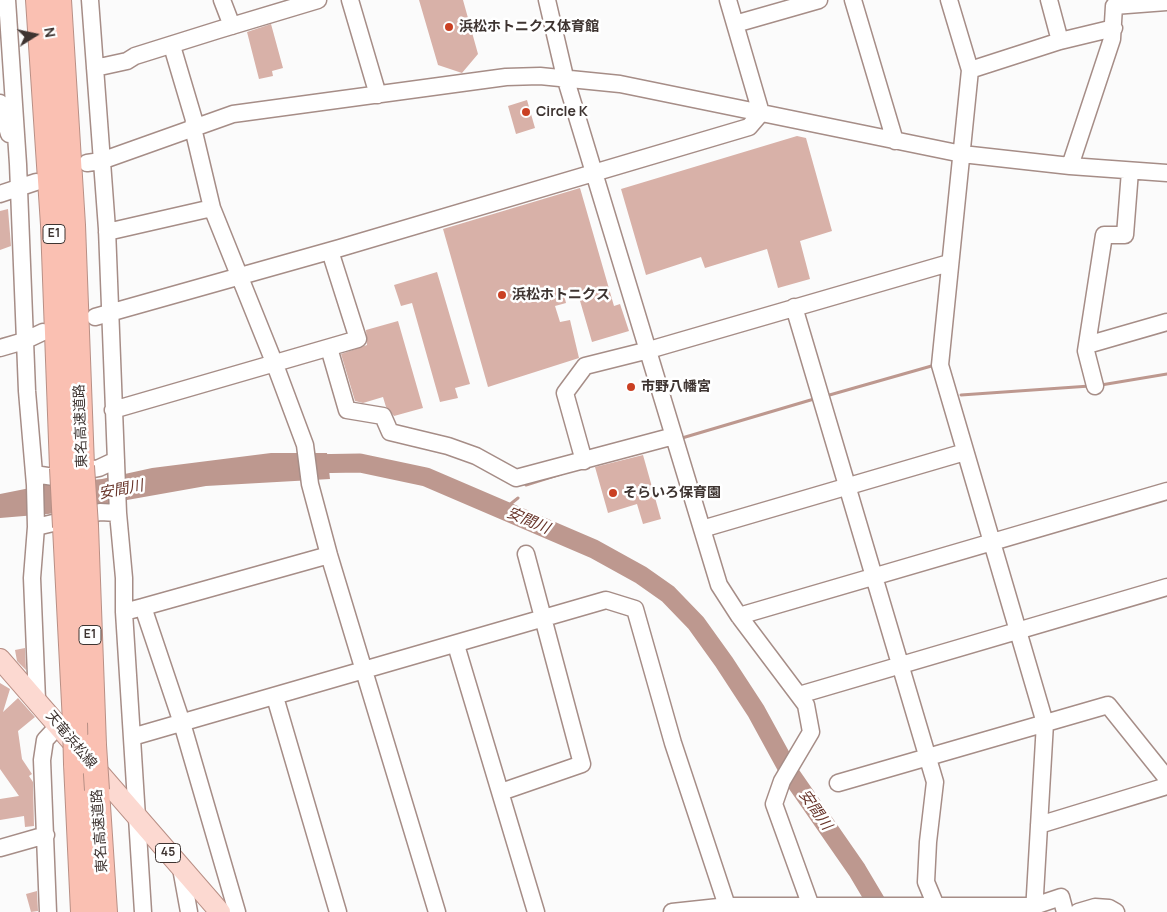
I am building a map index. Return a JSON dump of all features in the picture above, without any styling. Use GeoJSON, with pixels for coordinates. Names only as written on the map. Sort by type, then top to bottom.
{"type":"FeatureCollection","features":[{"type":"Feature","properties":{"kind":"highway","name":"東名高速道路"},"geometry":{"type":"LineString","coordinates":[[38,0],[75,526],[94,744],[105,912]]}},
{"type":"Feature","properties":{"kind":"highway","name":"東名高速道路"},"geometry":{"type":"LineString","coordinates":[[59,0],[73,225],[72,467]]}},
{"type":"Feature","properties":{"kind":"highway","name":"東名高速道路"},"geometry":{"type":"LineString","coordinates":[[75,526],[66,724],[76,764],[83,912]]}},
{"type":"Feature","properties":{"kind":"main road","name":"天竜浜松線"},"geometry":{"type":"LineString","coordinates":[[0,659],[37,700],[66,724],[138,819],[220,912]]}},
{"type":"Feature","properties":{"kind":"street"},"geometry":{"type":"LineString","coordinates":[[7,0],[18,164],[24,341],[35,479],[36,524],[32,578],[37,700]]}},
{"type":"Feature","properties":{"kind":"street"},"geometry":{"type":"LineString","coordinates":[[90,0],[95,68],[94,162],[107,232],[102,315],[113,410],[143,912]]}},
{"type":"Feature","properties":{"kind":"street"},"geometry":{"type":"LineString","coordinates":[[222,0],[232,26]]}},
{"type":"Feature","properties":{"kind":"street"},"geometry":{"type":"LineString","coordinates":[[95,68],[127,61],[135,56],[318,0]]}},
{"type":"Feature","properties":{"kind":"street"},"geometry":{"type":"LineString","coordinates":[[350,0],[378,95]]}},
{"type":"Feature","properties":{"kind":"street"},"geometry":{"type":"LineString","coordinates":[[547,0],[565,77],[596,174],[719,586],[738,616],[806,705],[811,732],[782,781],[774,804],[812,909]]}},
{"type":"Feature","properties":{"kind":"street"},"geometry":{"type":"LineString","coordinates":[[728,0],[761,113]]}},
{"type":"Feature","properties":{"kind":"street"},"geometry":{"type":"LineString","coordinates":[[735,24],[819,0]]}},
{"type":"Feature","properties":{"kind":"street"},"geometry":{"type":"LineString","coordinates":[[853,0],[895,142]]}},
{"type":"Feature","properties":{"kind":"street"},"geometry":{"type":"LineString","coordinates":[[949,0],[970,70],[940,365],[1045,723],[1034,909]]}},
{"type":"Feature","properties":{"kind":"street"},"geometry":{"type":"LineString","coordinates":[[1048,0],[1060,41]]}},
{"type":"Feature","properties":{"kind":"street"},"geometry":{"type":"LineString","coordinates":[[1070,166],[1098,89],[1114,28],[1114,3],[1167,2]]}},
{"type":"Feature","properties":{"kind":"street"},"geometry":{"type":"LineString","coordinates":[[970,70],[1060,41],[1114,28]]}},
{"type":"Feature","properties":{"kind":"street"},"geometry":{"type":"LineString","coordinates":[[172,46],[194,120],[193,128],[212,208],[238,277],[274,362],[305,448],[310,484],[330,555],[437,912]]}},
{"type":"Feature","properties":{"kind":"street"},"geometry":{"type":"LineString","coordinates":[[94,162],[233,114],[506,77],[565,77],[620,84],[895,142],[962,154],[1070,166],[1167,173]]}},
{"type":"Feature","properties":{"kind":"street"},"geometry":{"type":"LineString","coordinates":[[0,103],[18,164]]}},
{"type":"Feature","properties":{"kind":"street"},"geometry":{"type":"LineString","coordinates":[[102,315],[596,174],[748,127],[761,113]]}},
{"type":"Feature","properties":{"kind":"street"},"geometry":{"type":"LineString","coordinates":[[1095,386],[1086,351],[1104,235],[1125,235],[1130,171]]}},
{"type":"Feature","properties":{"kind":"street"},"geometry":{"type":"LineString","coordinates":[[0,194],[36,182]]}},
{"type":"Feature","properties":{"kind":"street"},"geometry":{"type":"LineString","coordinates":[[107,232],[212,208]]}},
{"type":"Feature","properties":{"kind":"street"},"geometry":{"type":"LineString","coordinates":[[113,410],[358,339],[330,251]]}},
{"type":"Feature","properties":{"kind":"street"},"geometry":{"type":"LineString","coordinates":[[584,461],[565,393],[585,366],[649,350],[949,262]]}},
{"type":"Feature","properties":{"kind":"street"},"geometry":{"type":"LineString","coordinates":[[794,307],[935,782],[928,842],[926,882],[936,906]]}},
{"type":"Feature","properties":{"kind":"street"},"geometry":{"type":"LineString","coordinates":[[1087,345],[1167,322]]}},
{"type":"Feature","properties":{"kind":"street"},"geometry":{"type":"LineString","coordinates":[[0,348],[24,341],[43,332]]}},
{"type":"Feature","properties":{"kind":"street"},"geometry":{"type":"LineString","coordinates":[[329,348],[347,410],[383,416],[390,432],[434,442],[476,456],[516,478],[674,436]]}},
{"type":"Feature","properties":{"kind":"street"},"geometry":{"type":"LineString","coordinates":[[702,529],[965,452]]}},
{"type":"Feature","properties":{"kind":"street"},"geometry":{"type":"LineString","coordinates":[[35,479],[116,464]]}},
{"type":"Feature","properties":{"kind":"street"},"geometry":{"type":"LineString","coordinates":[[738,616],[1167,491]]}},
{"type":"Feature","properties":{"kind":"street"},"geometry":{"type":"LineString","coordinates":[[36,524],[100,512],[118,512]]}},
{"type":"Feature","properties":{"kind":"street"},"geometry":{"type":"LineString","coordinates":[[500,792],[582,764],[526,554]]}},
{"type":"Feature","properties":{"kind":"street"},"geometry":{"type":"LineString","coordinates":[[124,612],[330,555]]}},
{"type":"Feature","properties":{"kind":"street"},"geometry":{"type":"LineString","coordinates":[[798,695],[1018,629],[1167,587]]}},
{"type":"Feature","properties":{"kind":"street"},"geometry":{"type":"LineString","coordinates":[[132,737],[456,645],[542,617],[606,600],[635,609],[673,743],[728,909]]}},
{"type":"Feature","properties":{"kind":"street"},"geometry":{"type":"LineString","coordinates":[[143,607],[182,723],[237,912]]}},
{"type":"Feature","properties":{"kind":"street"},"geometry":{"type":"LineString","coordinates":[[456,645],[536,912]]}},
{"type":"Feature","properties":{"kind":"street"},"geometry":{"type":"LineString","coordinates":[[275,697],[338,912]]}},
{"type":"Feature","properties":{"kind":"street"},"geometry":{"type":"LineString","coordinates":[[838,783],[1108,705],[1165,776],[1167,786],[1039,825]]}},
{"type":"Feature","properties":{"kind":"street"},"geometry":{"type":"LineString","coordinates":[[48,912],[43,746],[46,740],[66,724]]}},
{"type":"Feature","properties":{"kind":"street"},"geometry":{"type":"LineString","coordinates":[[0,848],[46,835]]}},
{"type":"Feature","properties":{"kind":"street"},"geometry":{"type":"LineString","coordinates":[[181,868],[184,894],[189,912]]}},
{"type":"Feature","properties":{"kind":"street"},"geometry":{"type":"LineString","coordinates":[[672,912],[728,909],[902,906],[1034,909],[1060,897],[1065,912]]}},
{"type":"Feature","properties":{"kind":"street"},"geometry":{"type":"LineString","coordinates":[[1078,912],[1095,907],[1109,908],[1116,912]]}},
{"type":"Feature","properties":{"kind":"water"},"geometry":{"type":"Polygon","coordinates":[[[271,453],[327,453],[330,479],[206,486],[48,514],[0,518],[0,494],[50,484],[102,479],[152,468],[271,453]]]}},
{"type":"Feature","properties":{"kind":"building","name":"浜松ホトニクス体育館"},"geometry":{"type":"Polygon","coordinates":[[[419,0],[463,0],[478,54],[462,73],[438,65],[419,0]]]}},
{"type":"Feature","properties":{"kind":"building"},"geometry":{"type":"Polygon","coordinates":[[[271,24],[283,68],[272,71],[273,76],[259,79],[247,32],[271,24]]]}},
{"type":"Feature","properties":{"kind":"building"},"geometry":{"type":"Polygon","coordinates":[[[527,100],[535,128],[516,134],[508,106],[527,100]]]}},
{"type":"Feature","properties":{"kind":"building"},"geometry":{"type":"Polygon","coordinates":[[[797,136],[806,138],[832,231],[800,241],[810,279],[778,288],[767,249],[705,268],[701,257],[646,275],[621,189],[797,136]]]}},
{"type":"Feature","properties":{"kind":"building"},"geometry":{"type":"Polygon","coordinates":[[[580,188],[614,306],[620,304],[629,331],[592,342],[576,287],[563,291],[566,303],[555,306],[560,322],[570,320],[579,358],[488,387],[443,229],[580,188]]]}},
{"type":"Feature","properties":{"kind":"building"},"geometry":{"type":"Polygon","coordinates":[[[8,209],[11,246],[0,250],[0,211],[8,209]]]}},
{"type":"Feature","properties":{"kind":"building"},"geometry":{"type":"Polygon","coordinates":[[[437,272],[470,384],[455,388],[458,398],[440,402],[412,303],[401,306],[394,285],[437,272]]]}},
{"type":"Feature","properties":{"kind":"building"},"geometry":{"type":"Polygon","coordinates":[[[398,321],[423,408],[394,416],[386,407],[383,397],[363,403],[355,401],[341,354],[367,345],[366,330],[398,321]]]}},
{"type":"Feature","properties":{"kind":"building","name":"そらいろ保育園"},"geometry":{"type":"Polygon","coordinates":[[[643,455],[661,519],[643,524],[637,504],[608,513],[595,467],[643,455]]]}},
{"type":"Feature","properties":{"kind":"building"},"geometry":{"type":"Polygon","coordinates":[[[25,648],[26,670],[17,661],[15,650],[25,648]]]}},
{"type":"Feature","properties":{"kind":"building"},"geometry":{"type":"Polygon","coordinates":[[[0,683],[10,689],[3,712],[18,698],[35,717],[18,731],[22,759],[32,774],[29,776],[33,782],[34,826],[25,827],[24,816],[0,820],[0,799],[19,796],[0,769],[0,683]]]}},
{"type":"Feature","properties":{"kind":"building"},"geometry":{"type":"Polygon","coordinates":[[[37,891],[38,911],[31,912],[26,894],[37,891]]]}},
{"type":"Feature","properties":{"kind":"waterway"},"geometry":{"type":"LineString","coordinates":[[826,396],[935,365]]}},
{"type":"Feature","properties":{"kind":"waterway"},"geometry":{"type":"LineString","coordinates":[[1101,385],[1167,374]]}},
{"type":"Feature","properties":{"kind":"waterway"},"geometry":{"type":"LineString","coordinates":[[961,395],[1090,386]]}},
{"type":"Feature","properties":{"kind":"waterway"},"geometry":{"type":"LineString","coordinates":[[682,438],[814,399]]}},
{"type":"Feature","properties":{"kind":"waterway","name":"安間川"},"geometry":{"type":"LineString","coordinates":[[302,464],[360,463],[426,477],[594,549],[641,575],[668,594],[696,623],[724,662],[756,711],[791,775],[857,870],[882,912]]}},
{"type":"Feature","properties":{"kind":"waterway"},"geometry":{"type":"LineString","coordinates":[[526,485],[561,474]]}},
{"type":"Feature","properties":{"kind":"waterway"},"geometry":{"type":"LineString","coordinates":[[503,510],[518,498]]}},
{"type":"Feature","properties":{"kind":"place","name":"浜松ホトニクス体育館"},"geometry":{"type":"Point","coordinates":[449,27]}},
{"type":"Feature","properties":{"kind":"place","name":"Circle K"},"geometry":{"type":"Point","coordinates":[526,112]}},
{"type":"Feature","properties":{"kind":"place","name":"浜松ホトニクス"},"geometry":{"type":"Point","coordinates":[502,295]}},
{"type":"Feature","properties":{"kind":"place","name":"市野八幡宮"},"geometry":{"type":"Point","coordinates":[631,387]}},
{"type":"Feature","properties":{"kind":"place","name":"そらいろ保育園"},"geometry":{"type":"Point","coordinates":[613,493]}}]}
